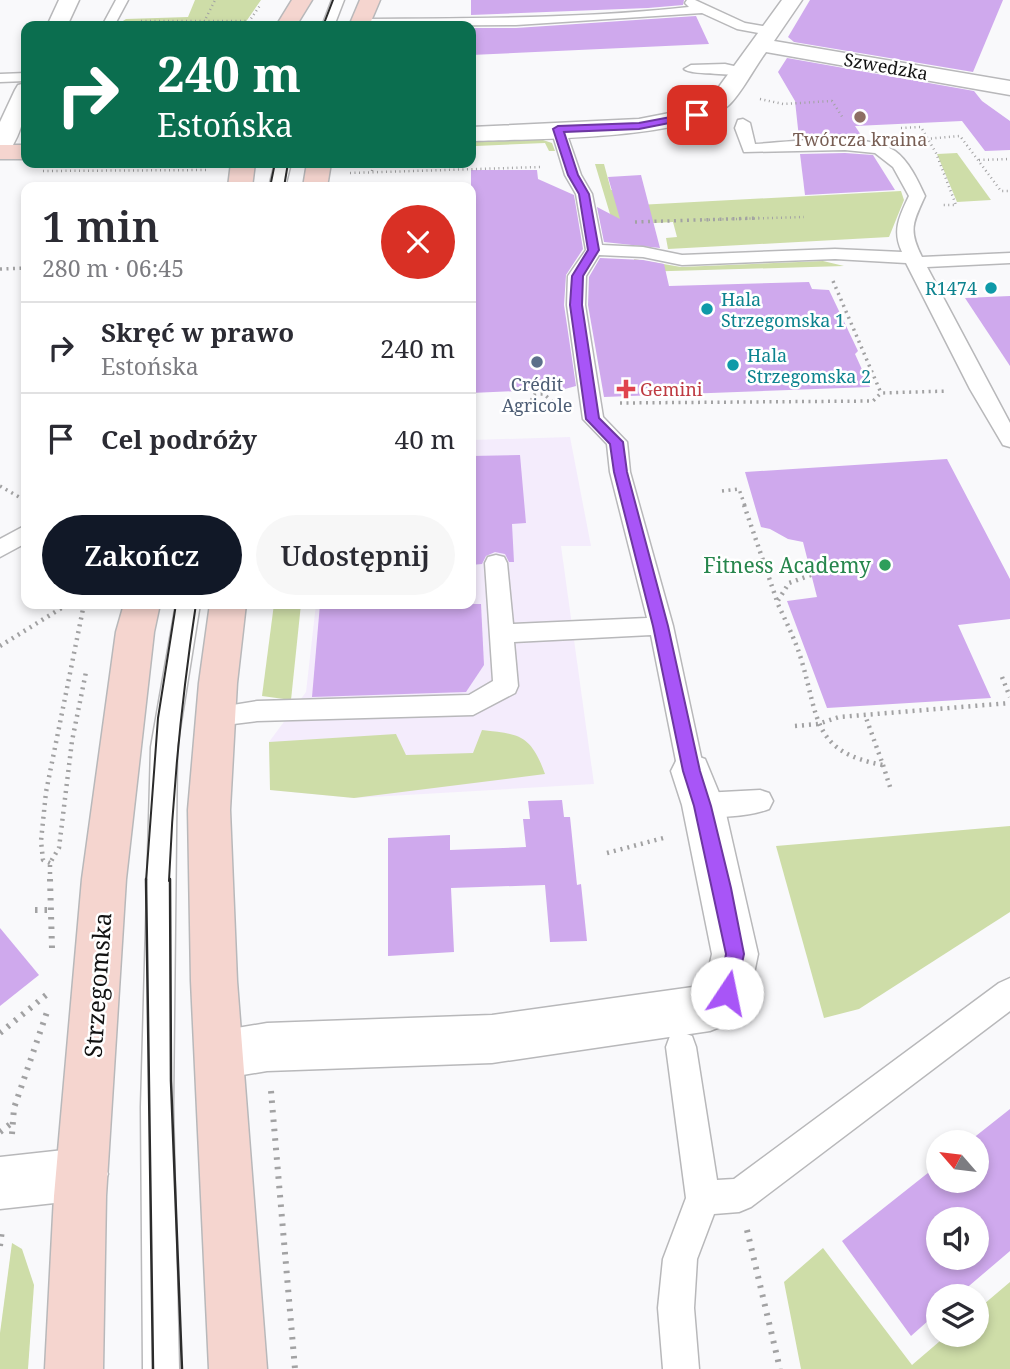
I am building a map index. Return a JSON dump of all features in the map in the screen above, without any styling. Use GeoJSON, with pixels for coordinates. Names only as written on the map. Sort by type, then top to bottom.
{"type":"FeatureCollection","features":[{"type":"Feature","properties":{"kind":"main road"},"geometry":{"type":"LineString","coordinates":[[289,21],[302,0]]}},
{"type":"Feature","properties":{"kind":"main road"},"geometry":{"type":"LineString","coordinates":[[360,21],[370,0]]}},
{"type":"Feature","properties":{"kind":"main road"},"geometry":{"type":"LineString","coordinates":[[0,150],[21,159]]}},
{"type":"Feature","properties":{"kind":"main road","name":"Strzegomska"},"geometry":{"type":"LineString","coordinates":[[74,1369],[82,1174],[104,880],[135,632],[141,609]]}},
{"type":"Feature","properties":{"kind":"main road"},"geometry":{"type":"LineString","coordinates":[[227,609],[218,683],[208,810],[219,1055],[238,1369]]}},
{"type":"Feature","properties":{"kind":"street"},"geometry":{"type":"LineString","coordinates":[[59,21],[69,0]]}},
{"type":"Feature","properties":{"kind":"street"},"geometry":{"type":"LineString","coordinates":[[476,134],[639,126],[697,115],[721,100],[792,0]]}},
{"type":"Feature","properties":{"kind":"street","name":"Szwedzka"},"geometry":{"type":"LineString","coordinates":[[766,38],[1010,88]]}},
{"type":"Feature","properties":{"kind":"street"},"geometry":{"type":"LineString","coordinates":[[0,150],[21,102]]}},
{"type":"Feature","properties":{"kind":"street"},"geometry":{"type":"LineString","coordinates":[[219,1055],[267,1047],[492,1039],[710,1008],[727,993],[735,954],[701,804]]}},
{"type":"Feature","properties":{"kind":"street"},"geometry":{"type":"LineString","coordinates":[[5,1183],[82,1174]]}},
{"type":"Feature","properties":{"kind":"lane"},"geometry":{"type":"LineString","coordinates":[[112,21],[122,0]]}},
{"type":"Feature","properties":{"kind":"lane"},"geometry":{"type":"LineString","coordinates":[[330,21],[338,0]]}},
{"type":"Feature","properties":{"kind":"lane"},"geometry":{"type":"LineString","coordinates":[[684,0],[766,38]]}},
{"type":"Feature","properties":{"kind":"lane"},"geometry":{"type":"LineString","coordinates":[[476,22],[657,14],[703,9]]}},
{"type":"Feature","properties":{"kind":"lane"},"geometry":{"type":"LineString","coordinates":[[691,69],[725,68],[742,72]]}},
{"type":"Feature","properties":{"kind":"lane"},"geometry":{"type":"LineString","coordinates":[[0,78],[21,77]]}},
{"type":"Feature","properties":{"kind":"lane"},"geometry":{"type":"LineString","coordinates":[[743,122],[742,128],[749,149],[858,145],[879,147],[890,154],[906,174],[917,196],[905,222],[903,237],[1010,440]]}},
{"type":"Feature","properties":{"kind":"lane"},"geometry":{"type":"LineString","coordinates":[[558,129],[584,194],[594,250],[577,276],[576,305],[593,419],[617,442],[620,472],[661,626],[701,804],[760,802]]}},
{"type":"Feature","properties":{"kind":"lane"},"geometry":{"type":"LineString","coordinates":[[594,250],[643,252],[682,260],[835,254],[913,260],[1010,258]]}},
{"type":"Feature","properties":{"kind":"lane"},"geometry":{"type":"LineString","coordinates":[[0,549],[21,536]]}},
{"type":"Feature","properties":{"kind":"lane"},"geometry":{"type":"LineString","coordinates":[[217,716],[257,711],[473,705],[506,686],[496,563]]}},
{"type":"Feature","properties":{"kind":"lane"},"geometry":{"type":"LineString","coordinates":[[161,1369],[157,1107],[164,747],[187,609]]}},
{"type":"Feature","properties":{"kind":"lane"},"geometry":{"type":"LineString","coordinates":[[501,634],[661,626]]}},
{"type":"Feature","properties":{"kind":"lane"},"geometry":{"type":"LineString","coordinates":[[704,1198],[739,1195],[1010,993]]}},
{"type":"Feature","properties":{"kind":"lane"},"geometry":{"type":"LineString","coordinates":[[681,1047],[704,1198],[680,1259],[676,1308],[681,1369]]}},
{"type":"Feature","properties":{"kind":"path"},"geometry":{"type":"LineString","coordinates":[[204,21],[215,0]]}},
{"type":"Feature","properties":{"kind":"path"},"geometry":{"type":"LineString","coordinates":[[249,21],[264,0]]}},
{"type":"Feature","properties":{"kind":"path"},"geometry":{"type":"LineString","coordinates":[[758,98],[783,104],[821,102]]}},
{"type":"Feature","properties":{"kind":"path"},"geometry":{"type":"LineString","coordinates":[[916,139],[960,136],[1001,191],[1010,191]]}},
{"type":"Feature","properties":{"kind":"path"},"geometry":{"type":"LineString","coordinates":[[933,147],[956,205]]}},
{"type":"Feature","properties":{"kind":"path"},"geometry":{"type":"LineString","coordinates":[[978,160],[1010,159]]}},
{"type":"Feature","properties":{"kind":"path"},"geometry":{"type":"LineString","coordinates":[[349,173],[571,166]]}},
{"type":"Feature","properties":{"kind":"path"},"geometry":{"type":"LineString","coordinates":[[155,168],[212,170]]}},
{"type":"Feature","properties":{"kind":"path"},"geometry":{"type":"LineString","coordinates":[[634,222],[804,217]]}},
{"type":"Feature","properties":{"kind":"path"},"geometry":{"type":"LineString","coordinates":[[0,269],[21,268]]}},
{"type":"Feature","properties":{"kind":"path"},"geometry":{"type":"LineString","coordinates":[[832,281],[881,393]]}},
{"type":"Feature","properties":{"kind":"path"},"geometry":{"type":"LineString","coordinates":[[592,404],[873,401],[881,393],[981,389]]}},
{"type":"Feature","properties":{"kind":"path"},"geometry":{"type":"LineString","coordinates":[[528,406],[535,394],[544,394],[556,405]]}},
{"type":"Feature","properties":{"kind":"path"},"geometry":{"type":"LineString","coordinates":[[0,486],[21,499]]}},
{"type":"Feature","properties":{"kind":"path"},"geometry":{"type":"LineString","coordinates":[[722,491],[739,489],[777,602],[802,660],[823,737],[835,748],[865,763],[883,765]]}},
{"type":"Feature","properties":{"kind":"path"},"geometry":{"type":"LineString","coordinates":[[777,602],[789,583],[811,576]]}},
{"type":"Feature","properties":{"kind":"path"},"geometry":{"type":"LineString","coordinates":[[0,646],[60,609]]}},
{"type":"Feature","properties":{"kind":"path"},"geometry":{"type":"LineString","coordinates":[[50,863],[43,860],[41,841],[46,793],[83,609]]}},
{"type":"Feature","properties":{"kind":"path"},"geometry":{"type":"LineString","coordinates":[[53,962],[49,910],[50,863],[59,848],[72,741],[89,661]]}},
{"type":"Feature","properties":{"kind":"path"},"geometry":{"type":"LineString","coordinates":[[1002,677],[1010,697]]}},
{"type":"Feature","properties":{"kind":"path"},"geometry":{"type":"LineString","coordinates":[[795,726],[818,724],[839,717],[1010,703]]}},
{"type":"Feature","properties":{"kind":"path"},"geometry":{"type":"LineString","coordinates":[[865,715],[891,790]]}},
{"type":"Feature","properties":{"kind":"path"},"geometry":{"type":"LineString","coordinates":[[607,853],[623,851],[653,838],[701,804]]}},
{"type":"Feature","properties":{"kind":"path"},"geometry":{"type":"LineString","coordinates":[[35,910],[49,910]]}},
{"type":"Feature","properties":{"kind":"path"},"geometry":{"type":"LineString","coordinates":[[0,1033],[55,988],[15,1108],[0,1246]]}},
{"type":"Feature","properties":{"kind":"path"},"geometry":{"type":"LineString","coordinates":[[267,1047],[295,1369]]}},
{"type":"Feature","properties":{"kind":"path"},"geometry":{"type":"LineString","coordinates":[[0,1132],[13,1122]]}},
{"type":"Feature","properties":{"kind":"path"},"geometry":{"type":"LineString","coordinates":[[739,1195],[780,1369]]}},
{"type":"Feature","properties":{"kind":"shaded area"},"geometry":{"type":"Polygon","coordinates":[[[570,437],[591,546],[561,546],[594,784],[354,798],[271,790],[269,742],[306,692],[315,609],[476,609],[476,440],[570,437]]]}},
{"type":"Feature","properties":{"kind":"green space"},"geometry":{"type":"Polygon","coordinates":[[[195,0],[261,0],[246,21],[123,21],[188,17],[195,0]]]}},
{"type":"Feature","properties":{"kind":"green space"},"geometry":{"type":"Polygon","coordinates":[[[534,137],[552,143],[555,151],[549,151],[545,143],[476,146],[476,141],[534,137]]]}},
{"type":"Feature","properties":{"kind":"green space"},"geometry":{"type":"Polygon","coordinates":[[[957,153],[991,200],[957,202],[937,154],[957,153]]]}},
{"type":"Feature","properties":{"kind":"green space"},"geometry":{"type":"Polygon","coordinates":[[[595,164],[604,164],[611,190],[632,189],[638,205],[901,191],[904,200],[889,237],[668,249],[666,238],[677,237],[673,222],[621,225],[610,214],[595,164]]]}},
{"type":"Feature","properties":{"kind":"green space"},"geometry":{"type":"Polygon","coordinates":[[[634,259],[681,267],[823,261],[844,266],[637,272],[634,259]]]}},
{"type":"Feature","properties":{"kind":"green space"},"geometry":{"type":"Polygon","coordinates":[[[273,609],[300,609],[291,700],[262,696],[273,609]]]}},
{"type":"Feature","properties":{"kind":"green space"},"geometry":{"type":"Polygon","coordinates":[[[482,730],[506,733],[523,739],[535,751],[545,774],[354,798],[270,790],[269,742],[396,734],[406,755],[473,753],[482,730]]]}},
{"type":"Feature","properties":{"kind":"green space"},"geometry":{"type":"Polygon","coordinates":[[[1010,826],[1010,912],[859,1009],[824,1018],[776,846],[1010,826]]]}},
{"type":"Feature","properties":{"kind":"green space"},"geometry":{"type":"Polygon","coordinates":[[[12,1243],[22,1249],[34,1285],[28,1369],[0,1369],[0,1333],[12,1243]]]}},
{"type":"Feature","properties":{"kind":"green space"},"geometry":{"type":"Polygon","coordinates":[[[823,1248],[912,1365],[933,1347],[989,1347],[989,1300],[1010,1282],[1010,1369],[801,1369],[784,1282],[823,1248]]]}},
{"type":"Feature","properties":{"kind":"building"},"geometry":{"type":"Polygon","coordinates":[[[471,0],[684,0],[683,5],[648,8],[471,15],[471,0]]]}},
{"type":"Feature","properties":{"kind":"building"},"geometry":{"type":"Polygon","coordinates":[[[810,0],[1003,0],[973,72],[794,42],[788,37],[810,0]]]}},
{"type":"Feature","properties":{"kind":"building"},"geometry":{"type":"Polygon","coordinates":[[[696,16],[709,44],[476,55],[476,28],[516,28],[696,16]]]}},
{"type":"Feature","properties":{"kind":"building"},"geometry":{"type":"Polygon","coordinates":[[[787,58],[974,91],[982,101],[1010,121],[1010,150],[985,151],[962,121],[855,126],[863,138],[799,138],[795,101],[778,72],[787,58]]]}},
{"type":"Feature","properties":{"kind":"building"},"geometry":{"type":"Polygon","coordinates":[[[800,154],[873,155],[895,190],[805,195],[800,154]]]}},
{"type":"Feature","properties":{"kind":"building"},"geometry":{"type":"Polygon","coordinates":[[[471,170],[537,170],[538,179],[574,195],[583,249],[566,275],[564,305],[576,386],[565,389],[476,393],[476,182],[471,182],[471,170]]]}},
{"type":"Feature","properties":{"kind":"building"},"geometry":{"type":"Polygon","coordinates":[[[641,175],[660,248],[604,242],[597,207],[620,219],[608,177],[641,175]]]}},
{"type":"Feature","properties":{"kind":"building"},"geometry":{"type":"Polygon","coordinates":[[[600,258],[664,264],[669,286],[809,282],[812,289],[829,290],[858,351],[855,354],[870,387],[604,397],[588,305],[589,277],[600,258]]]}},
{"type":"Feature","properties":{"kind":"building"},"geometry":{"type":"Polygon","coordinates":[[[1010,296],[1010,366],[965,298],[1010,296]]]}},
{"type":"Feature","properties":{"kind":"building"},"geometry":{"type":"Polygon","coordinates":[[[520,455],[526,523],[512,524],[514,562],[509,562],[505,554],[495,552],[486,556],[482,564],[476,565],[476,456],[520,455]]]}},
{"type":"Feature","properties":{"kind":"building"},"geometry":{"type":"Polygon","coordinates":[[[947,459],[1010,579],[1010,619],[958,625],[991,698],[827,708],[787,601],[817,597],[803,542],[788,539],[761,527],[745,472],[947,459]]]}},
{"type":"Feature","properties":{"kind":"building"},"geometry":{"type":"Polygon","coordinates":[[[476,604],[481,604],[484,665],[466,692],[312,697],[320,609],[476,609],[476,604]]]}},
{"type":"Feature","properties":{"kind":"building"},"geometry":{"type":"Polygon","coordinates":[[[562,800],[564,817],[570,817],[577,885],[581,884],[587,941],[550,942],[545,885],[451,888],[454,952],[388,956],[388,838],[450,835],[450,850],[526,847],[523,819],[530,819],[528,801],[562,800]]]}},
{"type":"Feature","properties":{"kind":"building"},"geometry":{"type":"Polygon","coordinates":[[[0,928],[39,975],[0,1006],[0,928]]]}},
{"type":"Feature","properties":{"kind":"building"},"geometry":{"type":"Polygon","coordinates":[[[1010,1109],[1010,1251],[989,1269],[989,1207],[926,1207],[926,1270],[988,1270],[971,1284],[926,1284],[926,1323],[911,1336],[842,1241],[926,1174],[926,1194],[989,1194],[989,1130],[983,1130],[1010,1109]]]}},
{"type":"Feature","properties":{"kind":"tram line"},"geometry":{"type":"LineString","coordinates":[[325,21],[333,0]]}},
{"type":"Feature","properties":{"kind":"tram line"},"geometry":{"type":"LineString","coordinates":[[271,182],[274,168]]}},
{"type":"Feature","properties":{"kind":"tram line"},"geometry":{"type":"LineString","coordinates":[[285,182],[287,168]]}},
{"type":"Feature","properties":{"kind":"tram line"},"geometry":{"type":"LineString","coordinates":[[146,881],[158,718],[175,609]]}},
{"type":"Feature","properties":{"kind":"tram line"},"geometry":{"type":"LineString","coordinates":[[169,881],[179,742],[195,609]]}},
{"type":"Feature","properties":{"kind":"tram line"},"geometry":{"type":"LineString","coordinates":[[170,879],[171,1081],[182,1369]]}},
{"type":"Feature","properties":{"kind":"tram line"},"geometry":{"type":"LineString","coordinates":[[146,881],[153,1369]]}},
{"type":"Feature","properties":{"kind":"place","name":"Twórcza kraina"},"geometry":{"type":"Point","coordinates":[860,117]}},
{"type":"Feature","properties":{"kind":"place","name":"R1474"},"geometry":{"type":"Point","coordinates":[991,288]}},
{"type":"Feature","properties":{"kind":"place","name":"Hala Strzegomska 1"},"geometry":{"type":"Point","coordinates":[707,309]}},
{"type":"Feature","properties":{"kind":"place","name":"Crédit Agricole"},"geometry":{"type":"Point","coordinates":[537,362]}},
{"type":"Feature","properties":{"kind":"place","name":"Hala Strzegomska 2"},"geometry":{"type":"Point","coordinates":[733,365]}},
{"type":"Feature","properties":{"kind":"place","name":"Gemini"},"geometry":{"type":"Point","coordinates":[626,389]}},
{"type":"Feature","properties":{"kind":"place","name":"Fitness Academy"},"geometry":{"type":"Point","coordinates":[885,565]}},
{"type":"Feature","properties":{"kind":"route"},"geometry":{"type":"LineString","coordinates":[[697,115],[639,126],[558,129],[573,175],[584,194],[594,250],[577,276],[576,305],[593,419],[617,442],[620,472],[661,626],[691,771],[722,888],[735,954],[727,993]]}}]}
